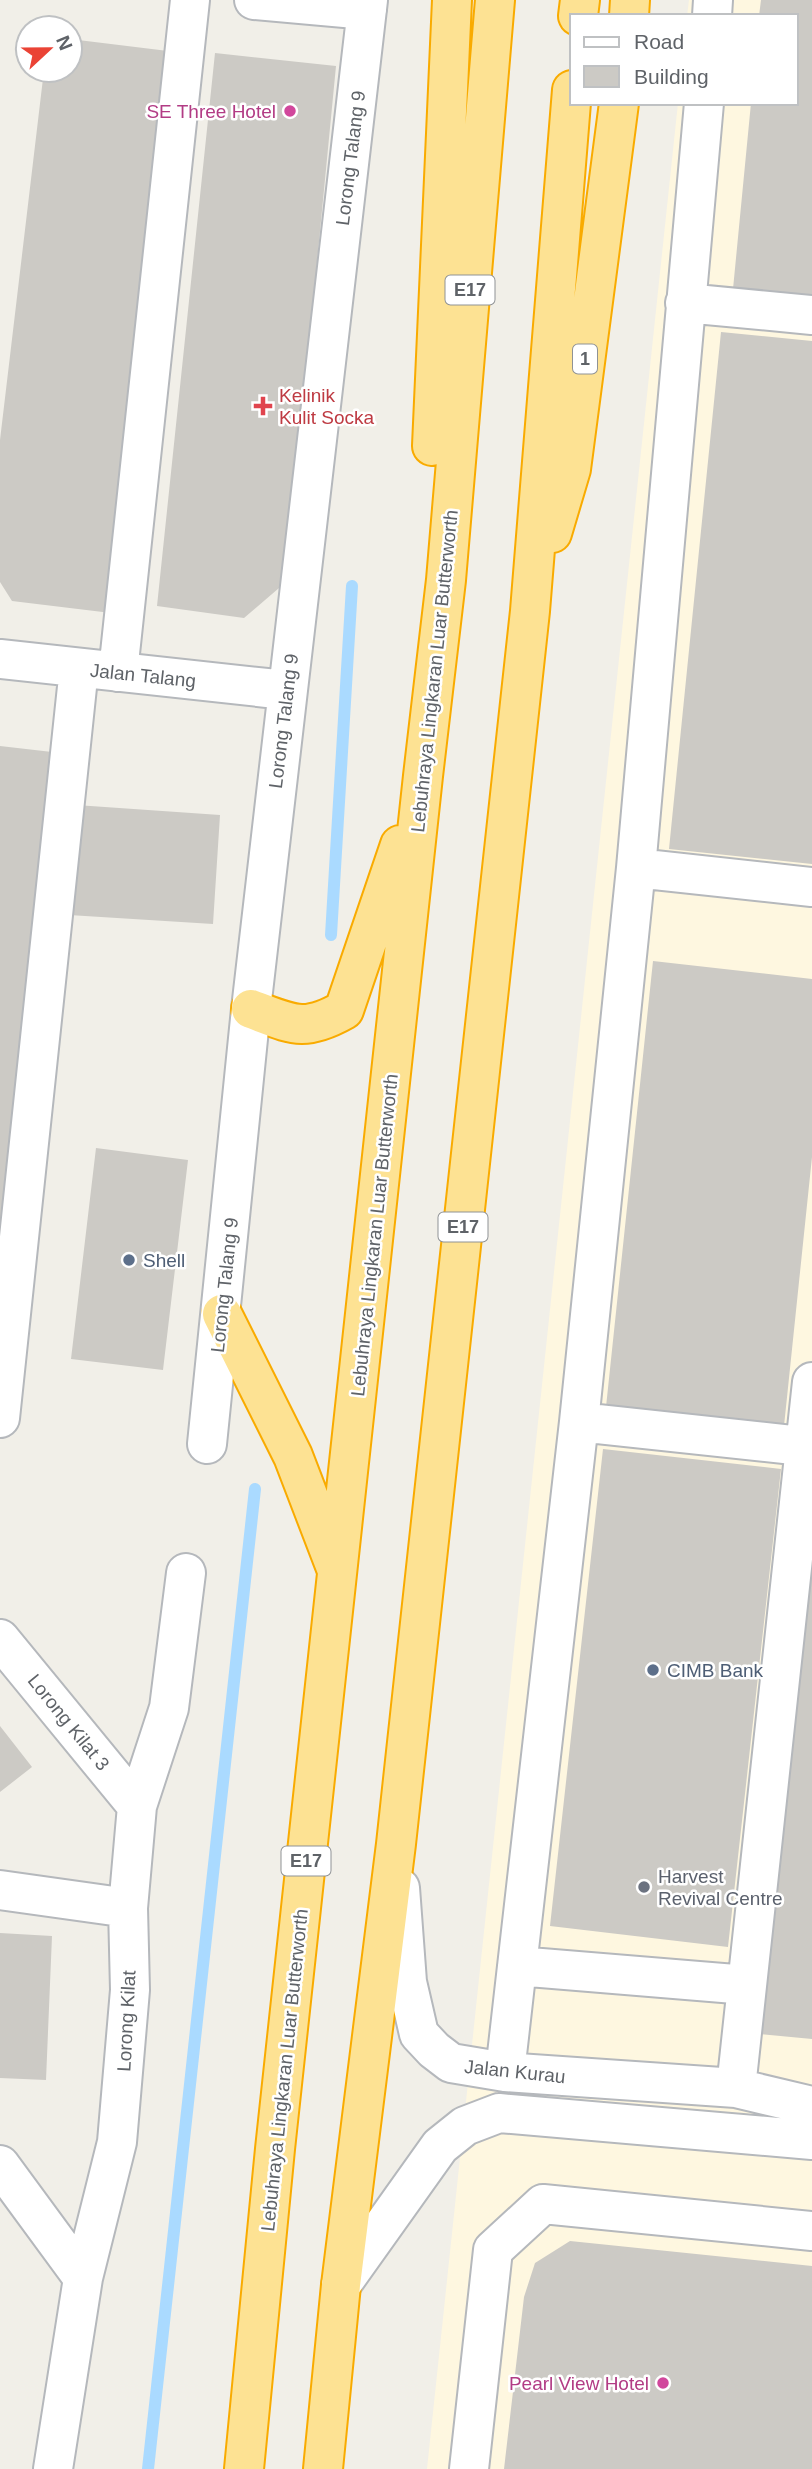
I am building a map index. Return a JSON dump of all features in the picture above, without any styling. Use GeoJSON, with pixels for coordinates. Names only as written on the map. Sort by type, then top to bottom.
{"type":"FeatureCollection","features":[{"type":"Feature","properties":{"kind":"highway"},"geometry":{"type":"LineString","coordinates":[[446,580],[432,455],[452,0]]}},
{"type":"Feature","properties":{"kind":"highway","name":"Lebuhraya Lingkaran Luar Butterworth"},"geometry":{"type":"LineString","coordinates":[[244,2469],[275,2149],[446,580],[495,0]]}},
{"type":"Feature","properties":{"kind":"highway","name":"E17"},"geometry":{"type":"LineString","coordinates":[[323,2469],[341,2285],[396,1844],[530,611],[571,105]]}},
{"type":"Feature","properties":{"kind":"highway","name":"1"},"geometry":{"type":"LineString","coordinates":[[530,611],[571,468],[619,105]]}},
{"type":"Feature","properties":{"kind":"highway"},"geometry":{"type":"LineString","coordinates":[[251,1009],[295,1025],[322,1022],[344,1010],[423,776]]}},
{"type":"Feature","properties":{"kind":"highway"},"geometry":{"type":"LineString","coordinates":[[222,1314],[293,1456],[338,1573]]}},
{"type":"Feature","properties":{"kind":"street"},"geometry":{"type":"LineString","coordinates":[[118,672],[190,0]]}},
{"type":"Feature","properties":{"kind":"street"},"geometry":{"type":"LineString","coordinates":[[254,0],[368,5]]}},
{"type":"Feature","properties":{"kind":"street","name":"Lorong Talang 9"},"geometry":{"type":"LineString","coordinates":[[207,1444],[286,690],[368,5]]}},
{"type":"Feature","properties":{"kind":"street"},"geometry":{"type":"LineString","coordinates":[[505,2072],[579,1422],[636,868],[704,105]]}},
{"type":"Feature","properties":{"kind":"street"},"geometry":{"type":"LineString","coordinates":[[685,303],[812,315]]}},
{"type":"Feature","properties":{"kind":"street","name":"Jalan Talang"},"geometry":{"type":"LineString","coordinates":[[0,659],[286,690]]}},
{"type":"Feature","properties":{"kind":"street"},"geometry":{"type":"LineString","coordinates":[[0,1418],[79,668]]}},
{"type":"Feature","properties":{"kind":"street"},"geometry":{"type":"LineString","coordinates":[[636,868],[812,887]]}},
{"type":"Feature","properties":{"kind":"street"},"geometry":{"type":"LineString","coordinates":[[736,2088],[809,1447],[812,1382]]}},
{"type":"Feature","properties":{"kind":"street"},"geometry":{"type":"LineString","coordinates":[[579,1422],[809,1447]]}},
{"type":"Feature","properties":{"kind":"street","name":"Lorong Kilat"},"geometry":{"type":"LineString","coordinates":[[53,2469],[83,2278],[117,2142],[130,1990],[128,1908],[137,1806],[169,1709],[186,1573]]}},
{"type":"Feature","properties":{"kind":"street","name":"Lorong Kilat 3"},"geometry":{"type":"LineString","coordinates":[[0,1639],[137,1806]]}},
{"type":"Feature","properties":{"kind":"street","name":"Jalan Kurau"},"geometry":{"type":"LineString","coordinates":[[396,1844],[407,1982],[419,2034],[451,2063],[505,2072],[736,2088],[812,2106]]}},
{"type":"Feature","properties":{"kind":"street"},"geometry":{"type":"LineString","coordinates":[[0,1891],[128,1908]]}},
{"type":"Feature","properties":{"kind":"street"},"geometry":{"type":"LineString","coordinates":[[517,1966],[747,1985]]}},
{"type":"Feature","properties":{"kind":"street"},"geometry":{"type":"LineString","coordinates":[[341,2285],[440,2146],[465,2126],[499,2113],[812,2140]]}},
{"type":"Feature","properties":{"kind":"street"},"geometry":{"type":"LineString","coordinates":[[0,2165],[83,2278]]}},
{"type":"Feature","properties":{"kind":"street"},"geometry":{"type":"LineString","coordinates":[[469,2469],[494,2250],[543,2204],[812,2231]]}},
{"type":"Feature","properties":{"kind":"shaded area"},"geometry":{"type":"Polygon","coordinates":[[[689,0],[812,0],[812,2469],[427,2469],[678,105],[798,105],[798,14],[687,14],[689,0]]]}},
{"type":"Feature","properties":{"kind":"building"},"geometry":{"type":"Polygon","coordinates":[[[761,0],[812,0],[812,297],[733,289],[751,105],[798,105],[798,14],[759,14],[761,0]]]}},
{"type":"Feature","properties":{"kind":"building"},"geometry":{"type":"Polygon","coordinates":[[[84,41],[168,51],[111,613],[12,601],[0,582],[0,440],[42,84],[84,84],[84,41]]]}},
{"type":"Feature","properties":{"kind":"building"},"geometry":{"type":"Polygon","coordinates":[[[215,53],[336,66],[286,582],[244,618],[157,606],[215,53]]]}},
{"type":"Feature","properties":{"kind":"building"},"geometry":{"type":"Polygon","coordinates":[[[721,332],[812,341],[812,864],[669,849],[721,332]]]}},
{"type":"Feature","properties":{"kind":"building"},"geometry":{"type":"Polygon","coordinates":[[[0,746],[52,752],[2,1227],[0,1227],[0,746]]]}},
{"type":"Feature","properties":{"kind":"building"},"geometry":{"type":"Polygon","coordinates":[[[76,805],[220,815],[213,924],[69,915],[76,805]]]}},
{"type":"Feature","properties":{"kind":"building"},"geometry":{"type":"Polygon","coordinates":[[[653,961],[812,979],[812,1157],[784,1426],[606,1407],[653,961]]]}},
{"type":"Feature","properties":{"kind":"building","name":"Shell"},"geometry":{"type":"Polygon","coordinates":[[[96,1148],[188,1160],[163,1370],[71,1359],[96,1148]]]}},
{"type":"Feature","properties":{"kind":"building"},"geometry":{"type":"Polygon","coordinates":[[[603,1449],[781,1469],[728,1947],[550,1926],[603,1449]]]}},
{"type":"Feature","properties":{"kind":"building"},"geometry":{"type":"Polygon","coordinates":[[[812,1536],[812,2039],[758,2034],[812,1536]]]}},
{"type":"Feature","properties":{"kind":"building"},"geometry":{"type":"Polygon","coordinates":[[[0,1726],[32,1767],[0,1792],[0,1726]]]}},
{"type":"Feature","properties":{"kind":"building"},"geometry":{"type":"Polygon","coordinates":[[[0,1933],[52,1936],[46,2080],[0,2078],[0,1933]]]}},
{"type":"Feature","properties":{"kind":"building","name":"Pearl View Hotel"},"geometry":{"type":"Polygon","coordinates":[[[570,2241],[812,2266],[812,2469],[504,2469],[524,2297],[535,2263],[570,2241]]]}},
{"type":"Feature","properties":{"kind":"waterway"},"geometry":{"type":"LineString","coordinates":[[331,935],[352,586]]}},
{"type":"Feature","properties":{"kind":"waterway"},"geometry":{"type":"LineString","coordinates":[[148,2469],[255,1489]]}},
{"type":"Feature","properties":{"kind":"place","name":"SE Three Hotel"},"geometry":{"type":"Point","coordinates":[290,111]}},
{"type":"Feature","properties":{"kind":"place","name":"Kelinik Kulit Socka"},"geometry":{"type":"Point","coordinates":[263,406]}},
{"type":"Feature","properties":{"kind":"place","name":"Shell"},"geometry":{"type":"Point","coordinates":[129,1260]}},
{"type":"Feature","properties":{"kind":"place","name":"CIMB Bank"},"geometry":{"type":"Point","coordinates":[653,1670]}},
{"type":"Feature","properties":{"kind":"place","name":"Harvest Revival Centre"},"geometry":{"type":"Point","coordinates":[644,1887]}},
{"type":"Feature","properties":{"kind":"place","name":"Pearl View Hotel"},"geometry":{"type":"Point","coordinates":[663,2383]}}]}
